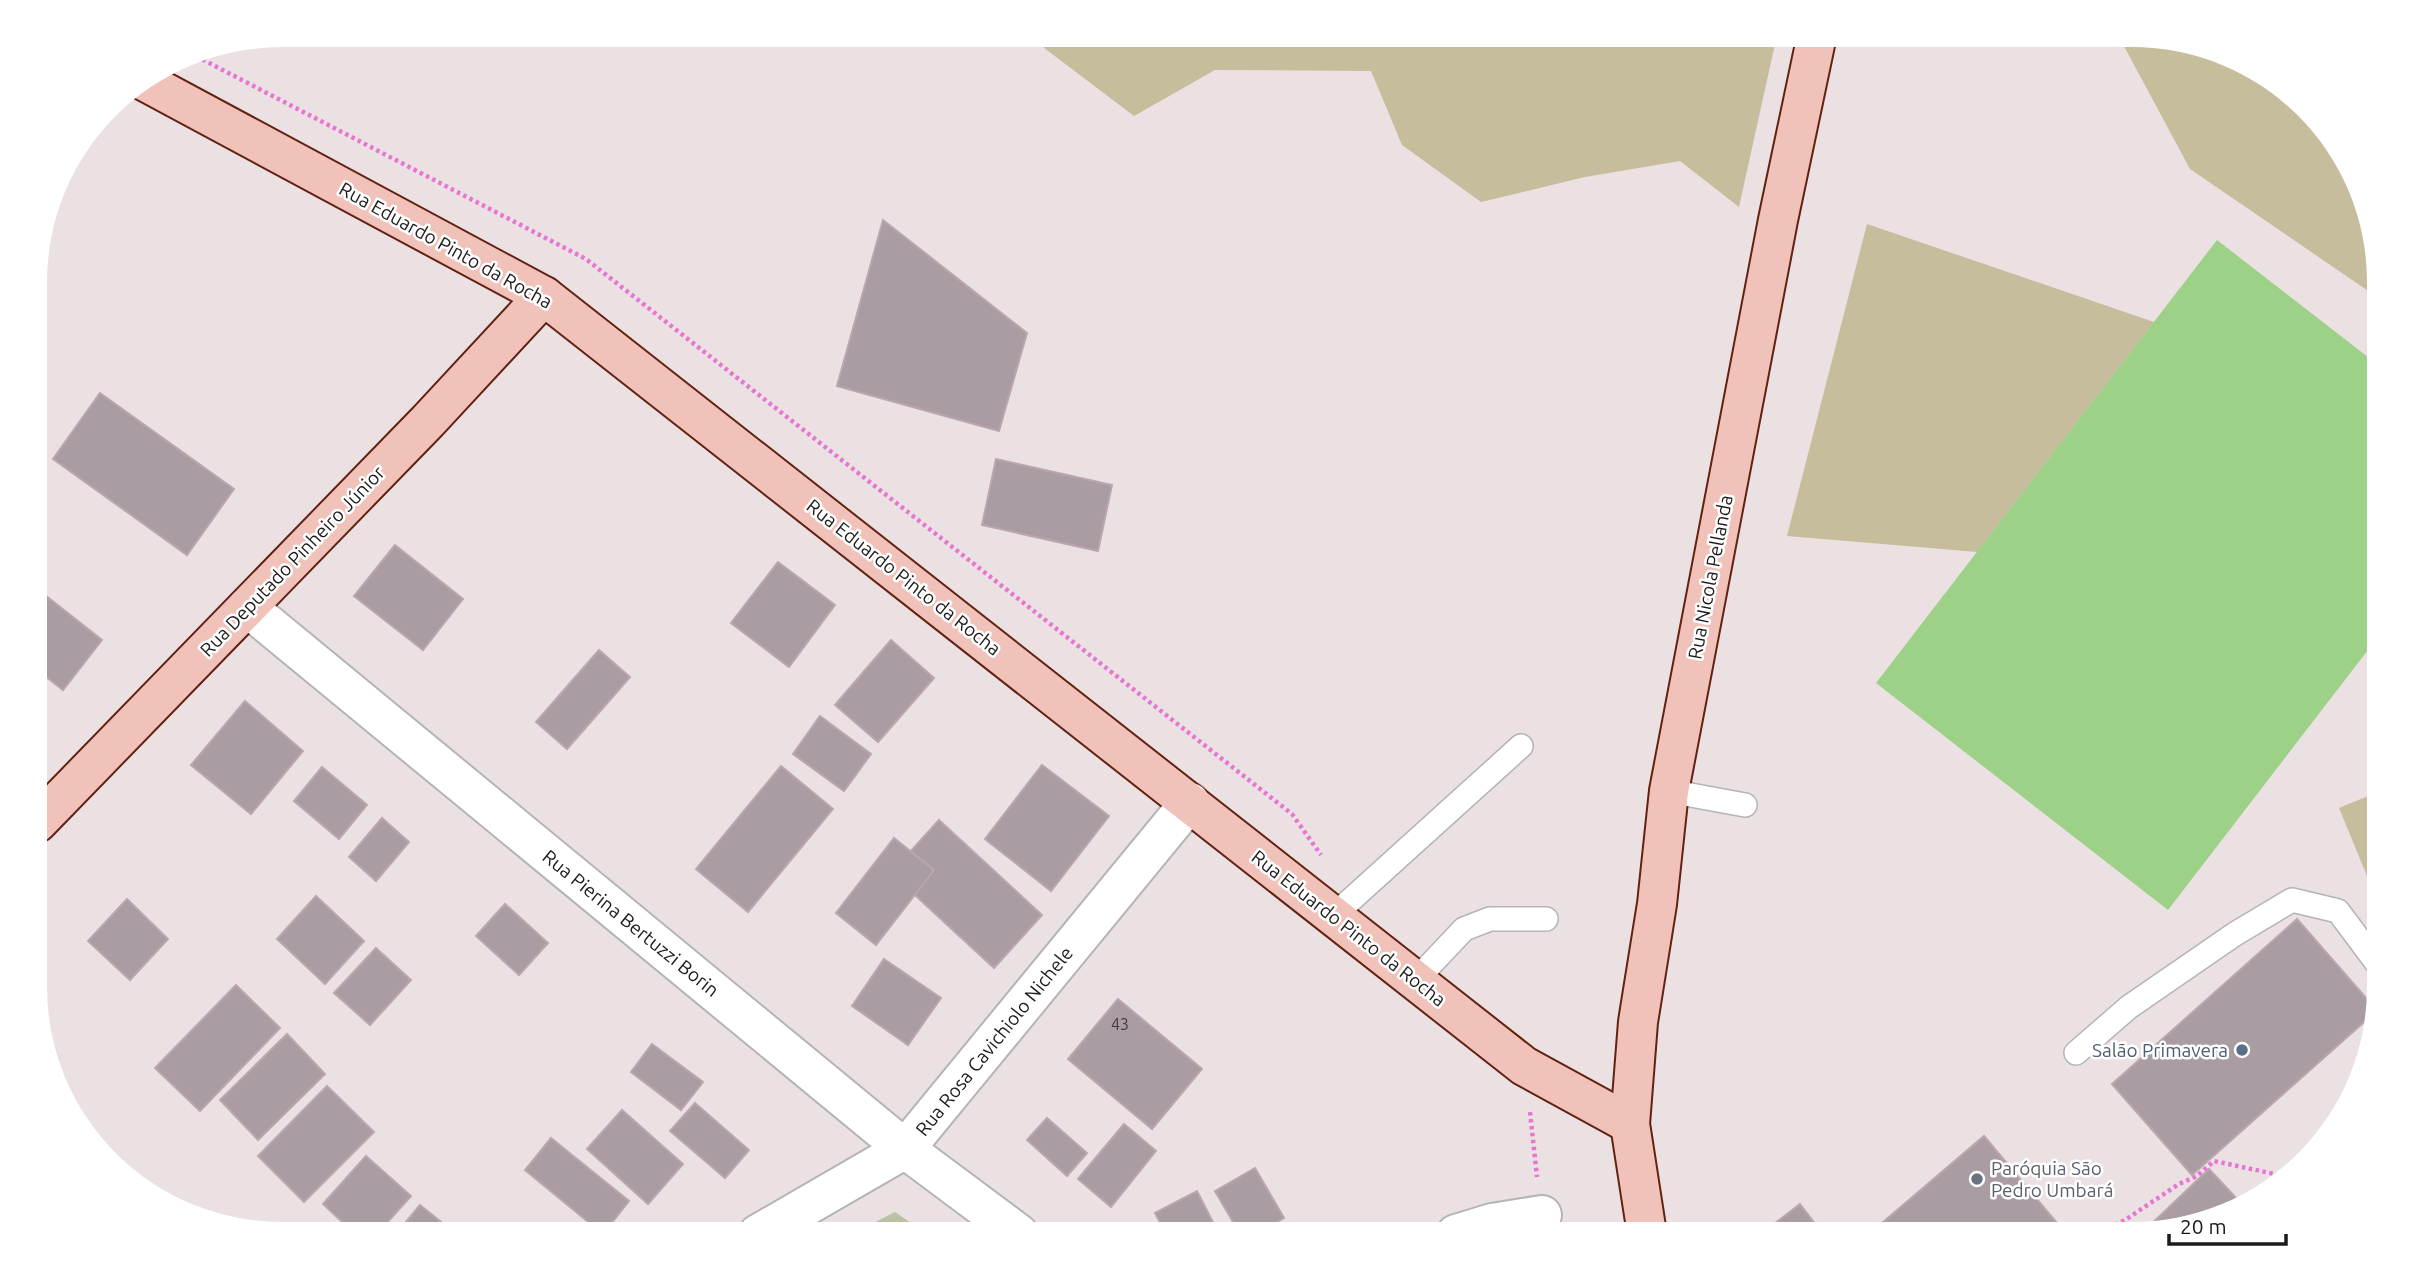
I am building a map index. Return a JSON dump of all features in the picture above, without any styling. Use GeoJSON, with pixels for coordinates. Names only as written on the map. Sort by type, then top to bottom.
{"type":"FeatureCollection","features":[{"type":"Feature","properties":{"kind":"main road","name":"Rua Nicola Pellanda"},"geometry":{"type":"LineString","coordinates":[[1645,1221],[1630,1124],[1638,1021],[1657,904],[1670,791],[1778,219],[1814,47]]}},
{"type":"Feature","properties":{"kind":"main road","name":"Rua Eduardo Pinto da Rocha"},"geometry":{"type":"LineString","coordinates":[[154,86],[544,296],[1524,1066],[1630,1124]]}},
{"type":"Feature","properties":{"kind":"main road","name":"Rua Deputado Pinheiro Júnior"},"geometry":{"type":"LineString","coordinates":[[47,808],[428,421],[544,296]]}},
{"type":"Feature","properties":{"kind":"street","name":"Rua Pierina Bertuzzi Borin"},"geometry":{"type":"LineString","coordinates":[[247,607],[905,1149],[1003,1222]]}},
{"type":"Feature","properties":{"kind":"street","name":"Rua Rosa Cavichiolo Nichele"},"geometry":{"type":"LineString","coordinates":[[779,1222],[905,1149],[1190,802]]}},
{"type":"Feature","properties":{"kind":"street"},"geometry":{"type":"LineString","coordinates":[[1502,1221],[1542,1215]]}},
{"type":"Feature","properties":{"kind":"lane"},"geometry":{"type":"LineString","coordinates":[[1333,916],[1521,746]]}},
{"type":"Feature","properties":{"kind":"lane"},"geometry":{"type":"LineString","coordinates":[[1670,791],[1745,804]]}},
{"type":"Feature","properties":{"kind":"lane"},"geometry":{"type":"LineString","coordinates":[[2076,1053],[2129,1007],[2235,934],[2292,900],[2338,911],[2367,950]]}},
{"type":"Feature","properties":{"kind":"lane"},"geometry":{"type":"LineString","coordinates":[[1415,981],[1464,929],[1490,919],[1546,919]]}},
{"type":"Feature","properties":{"kind":"path"},"geometry":{"type":"LineString","coordinates":[[1524,1066],[1542,1215]]}},
{"type":"Feature","properties":{"kind":"path"},"geometry":{"type":"LineString","coordinates":[[2123,1221],[2179,1184],[2197,1176],[2214,1161],[2273,1174]]}},
{"type":"Feature","properties":{"kind":"shaded area"},"geometry":{"type":"Polygon","coordinates":[[[1043,47],[1774,47],[1739,207],[1680,161],[1585,177],[1481,202],[1402,145],[1371,71],[1215,70],[1134,116],[1043,47]]]}},
{"type":"Feature","properties":{"kind":"shaded area"},"geometry":{"type":"Polygon","coordinates":[[[2124,47],[2178,52],[2236,71],[2287,106],[2308,127],[2327,152],[2349,192],[2365,251],[2367,290],[2190,169],[2124,47]]]}},
{"type":"Feature","properties":{"kind":"shaded area"},"geometry":{"type":"Polygon","coordinates":[[[1867,224],[2154,322],[1977,552],[1787,536],[1867,224]]]}},
{"type":"Feature","properties":{"kind":"shaded area"},"geometry":{"type":"Polygon","coordinates":[[[2367,797],[2367,876],[2339,808],[2367,797]]]}},
{"type":"Feature","properties":{"kind":"green space"},"geometry":{"type":"Polygon","coordinates":[[[2217,240],[2367,356],[2367,651],[2168,910],[1876,683],[2217,240]]]}},
{"type":"Feature","properties":{"kind":"green space"},"geometry":{"type":"Polygon","coordinates":[[[895,1212],[909,1222],[876,1222],[895,1212]]]}},
{"type":"Feature","properties":{"kind":"building"},"geometry":{"type":"Polygon","coordinates":[[[883,220],[1027,333],[999,431],[837,386],[883,220]]]}},
{"type":"Feature","properties":{"kind":"building"},"geometry":{"type":"Polygon","coordinates":[[[100,393],[234,489],[187,555],[53,459],[100,393]]]}},
{"type":"Feature","properties":{"kind":"building"},"geometry":{"type":"Polygon","coordinates":[[[996,459],[1112,485],[1098,551],[982,525],[996,459]]]}},
{"type":"Feature","properties":{"kind":"building"},"geometry":{"type":"Polygon","coordinates":[[[395,545],[463,599],[423,650],[354,596],[395,545]]]}},
{"type":"Feature","properties":{"kind":"building"},"geometry":{"type":"Polygon","coordinates":[[[778,562],[835,605],[789,667],[731,623],[778,562]]]}},
{"type":"Feature","properties":{"kind":"building"},"geometry":{"type":"Polygon","coordinates":[[[48,597],[102,640],[63,690],[47,678],[48,597]]]}},
{"type":"Feature","properties":{"kind":"building"},"geometry":{"type":"Polygon","coordinates":[[[891,640],[934,678],[878,742],[835,705],[891,640]]]}},
{"type":"Feature","properties":{"kind":"building"},"geometry":{"type":"Polygon","coordinates":[[[599,650],[630,677],[567,749],[536,722],[599,650]]]}},
{"type":"Feature","properties":{"kind":"building"},"geometry":{"type":"Polygon","coordinates":[[[245,701],[303,751],[251,814],[191,765],[245,701]]]}},
{"type":"Feature","properties":{"kind":"building"},"geometry":{"type":"Polygon","coordinates":[[[820,716],[871,754],[844,791],[793,754],[820,716]]]}},
{"type":"Feature","properties":{"kind":"building"},"geometry":{"type":"Polygon","coordinates":[[[1042,765],[1109,816],[1051,891],[985,839],[1042,765]]]}},
{"type":"Feature","properties":{"kind":"building"},"geometry":{"type":"Polygon","coordinates":[[[781,766],[833,809],[748,912],[696,869],[781,766]]]}},
{"type":"Feature","properties":{"kind":"building"},"geometry":{"type":"Polygon","coordinates":[[[322,767],[367,805],[339,839],[294,801],[322,767]]]}},
{"type":"Feature","properties":{"kind":"building"},"geometry":{"type":"Polygon","coordinates":[[[382,818],[409,842],[376,881],[349,857],[382,818]]]}},
{"type":"Feature","properties":{"kind":"building"},"geometry":{"type":"Polygon","coordinates":[[[939,820],[1042,915],[994,968],[891,873],[939,820]]]}},
{"type":"Feature","properties":{"kind":"building"},"geometry":{"type":"Polygon","coordinates":[[[894,838],[934,870],[876,945],[836,913],[894,838]]]}},
{"type":"Feature","properties":{"kind":"building"},"geometry":{"type":"Polygon","coordinates":[[[316,896],[364,941],[325,984],[277,939],[316,896]]]}},
{"type":"Feature","properties":{"kind":"building"},"geometry":{"type":"Polygon","coordinates":[[[127,899],[168,939],[130,980],[88,941],[127,899]]]}},
{"type":"Feature","properties":{"kind":"building"},"geometry":{"type":"Polygon","coordinates":[[[505,904],[548,943],[519,975],[476,936],[505,904]]]}},
{"type":"Feature","properties":{"kind":"building","name":"Salão Primavera"},"geometry":{"type":"Polygon","coordinates":[[[2297,919],[2366,998],[2364,1022],[2192,1175],[2112,1084],[2297,919]]]}},
{"type":"Feature","properties":{"kind":"building"},"geometry":{"type":"Polygon","coordinates":[[[376,948],[411,980],[370,1025],[334,993],[376,948]]]}},
{"type":"Feature","properties":{"kind":"building"},"geometry":{"type":"Polygon","coordinates":[[[884,959],[941,998],[908,1045],[852,1006],[884,959]]]}},
{"type":"Feature","properties":{"kind":"building"},"geometry":{"type":"Polygon","coordinates":[[[236,985],[280,1028],[200,1111],[155,1068],[236,985]]]}},
{"type":"Feature","properties":{"kind":"building"},"geometry":{"type":"Polygon","coordinates":[[[1118,999],[1202,1069],[1152,1129],[1068,1059],[1118,999]]]}},
{"type":"Feature","properties":{"kind":"building"},"geometry":{"type":"Polygon","coordinates":[[[287,1034],[325,1074],[258,1140],[220,1100],[287,1034]]]}},
{"type":"Feature","properties":{"kind":"building"},"geometry":{"type":"Polygon","coordinates":[[[652,1044],[703,1082],[681,1110],[631,1072],[652,1044]]]}},
{"type":"Feature","properties":{"kind":"building"},"geometry":{"type":"Polygon","coordinates":[[[327,1086],[374,1132],[304,1202],[258,1156],[327,1086]]]}},
{"type":"Feature","properties":{"kind":"building"},"geometry":{"type":"Polygon","coordinates":[[[695,1103],[749,1150],[725,1178],[670,1131],[695,1103]]]}},
{"type":"Feature","properties":{"kind":"building"},"geometry":{"type":"Polygon","coordinates":[[[622,1110],[683,1164],[648,1204],[587,1149],[622,1110]]]}},
{"type":"Feature","properties":{"kind":"building"},"geometry":{"type":"Polygon","coordinates":[[[1047,1118],[1087,1153],[1067,1176],[1027,1140],[1047,1118]]]}},
{"type":"Feature","properties":{"kind":"building"},"geometry":{"type":"Polygon","coordinates":[[[1124,1124],[1156,1151],[1111,1207],[1078,1179],[1124,1124]]]}},
{"type":"Feature","properties":{"kind":"building","name":"Paróquia São Pedro Umbará"},"geometry":{"type":"Polygon","coordinates":[[[1984,1136],[2055,1221],[1884,1221],[1984,1136]]]}},
{"type":"Feature","properties":{"kind":"building"},"geometry":{"type":"Polygon","coordinates":[[[551,1138],[629,1201],[613,1222],[588,1222],[525,1170],[551,1138]]]}},
{"type":"Feature","properties":{"kind":"building"},"geometry":{"type":"Polygon","coordinates":[[[366,1156],[411,1196],[388,1222],[342,1222],[323,1204],[366,1156]]]}},
{"type":"Feature","properties":{"kind":"building"},"geometry":{"type":"Polygon","coordinates":[[[1255,1168],[1284,1218],[1278,1221],[1233,1221],[1215,1191],[1255,1168]]]}},
{"type":"Feature","properties":{"kind":"building"},"geometry":{"type":"Polygon","coordinates":[[[2209,1169],[2236,1198],[2178,1217],[2156,1220],[2209,1169]]]}},
{"type":"Feature","properties":{"kind":"building"},"geometry":{"type":"Polygon","coordinates":[[[1197,1191],[1213,1222],[1159,1222],[1155,1213],[1197,1191]]]}},
{"type":"Feature","properties":{"kind":"building"},"geometry":{"type":"Polygon","coordinates":[[[1800,1204],[1813,1221],[1778,1221],[1800,1204]]]}},
{"type":"Feature","properties":{"kind":"building"},"geometry":{"type":"Polygon","coordinates":[[[420,1205],[441,1222],[406,1222],[420,1205]]]}},
{"type":"Feature","properties":{"kind":"place","name":"Salão Primavera"},"geometry":{"type":"Point","coordinates":[2242,1050]}},
{"type":"Feature","properties":{"kind":"place","name":"Paróquia São Pedro Umbará"},"geometry":{"type":"Point","coordinates":[1977,1179]}}]}
